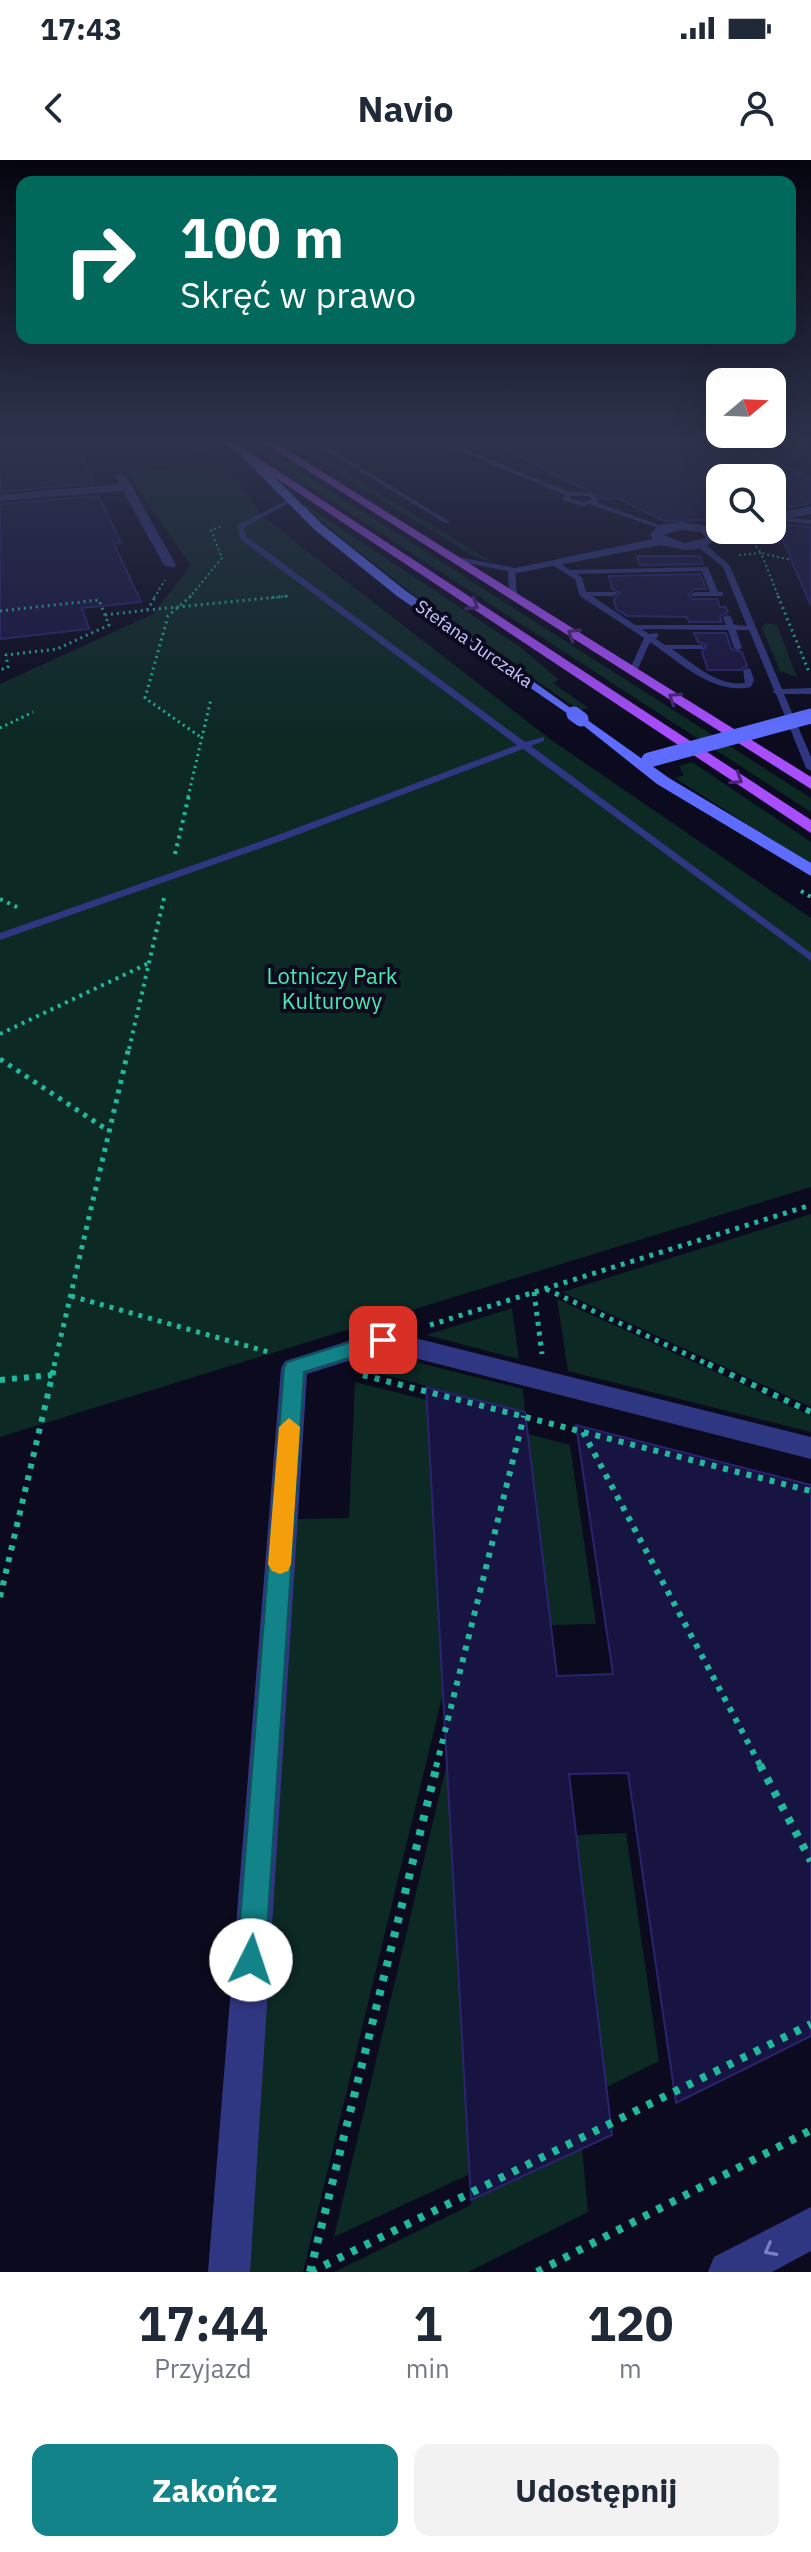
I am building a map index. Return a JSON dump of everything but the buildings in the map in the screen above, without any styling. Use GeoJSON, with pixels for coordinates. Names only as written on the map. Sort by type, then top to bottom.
{"type":"FeatureCollection","features":[{"type":"Feature","properties":{"kind":"main road"},"geometry":{"type":"LineString","coordinates":[[371,538],[811,828]]}},
{"type":"Feature","properties":{"kind":"main road"},"geometry":{"type":"LineString","coordinates":[[420,538],[811,784]]}},
{"type":"Feature","properties":{"kind":"street"},"geometry":{"type":"LineString","coordinates":[[154,538],[170,565]]}},
{"type":"Feature","properties":{"kind":"street","name":"Stefana Jurczaka"},"geometry":{"type":"LineString","coordinates":[[332,538],[422,608],[577,716],[811,871]]}},
{"type":"Feature","properties":{"kind":"street"},"geometry":{"type":"LineString","coordinates":[[512,570],[553,563],[649,538]]}},
{"type":"Feature","properties":{"kind":"street"},"geometry":{"type":"LineString","coordinates":[[667,538],[678,545],[706,542]]}},
{"type":"Feature","properties":{"kind":"street"},"geometry":{"type":"LineString","coordinates":[[644,762],[811,716]]}},
{"type":"Feature","properties":{"kind":"street"},"geometry":{"type":"LineString","coordinates":[[229,2272],[294,1368],[383,1340],[811,1448]]}},
{"type":"Feature","properties":{"kind":"street"},"geometry":{"type":"LineString","coordinates":[[729,2272],[811,2228]]}},
{"type":"Feature","properties":{"kind":"lane"},"geometry":{"type":"LineString","coordinates":[[244,538],[811,958]]}},
{"type":"Feature","properties":{"kind":"lane"},"geometry":{"type":"LineString","coordinates":[[701,545],[722,559],[811,768]]}},
{"type":"Feature","properties":{"kind":"lane"},"geometry":{"type":"LineString","coordinates":[[453,558],[512,570],[513,596]]}},
{"type":"Feature","properties":{"kind":"lane"},"geometry":{"type":"LineString","coordinates":[[553,563],[578,578],[583,594],[719,684],[735,687],[750,683],[747,670]]}},
{"type":"Feature","properties":{"kind":"lane"},"geometry":{"type":"LineString","coordinates":[[571,572],[647,565],[697,566],[705,569],[713,594],[723,607]]}},
{"type":"Feature","properties":{"kind":"lane"},"geometry":{"type":"LineString","coordinates":[[583,594],[613,594]]}},
{"type":"Feature","properties":{"kind":"lane"},"geometry":{"type":"LineString","coordinates":[[695,594],[737,594]]}},
{"type":"Feature","properties":{"kind":"lane"},"geometry":{"type":"LineString","coordinates":[[712,607],[713,594]]}},
{"type":"Feature","properties":{"kind":"lane"},"geometry":{"type":"LineString","coordinates":[[641,616],[644,627]]}},
{"type":"Feature","properties":{"kind":"lane"},"geometry":{"type":"LineString","coordinates":[[668,617],[675,628]]}},
{"type":"Feature","properties":{"kind":"lane"},"geometry":{"type":"LineString","coordinates":[[693,617],[697,628]]}},
{"type":"Feature","properties":{"kind":"lane"},"geometry":{"type":"LineString","coordinates":[[716,617],[720,628]]}},
{"type":"Feature","properties":{"kind":"lane"},"geometry":{"type":"LineString","coordinates":[[727,617],[738,648]]}},
{"type":"Feature","properties":{"kind":"lane"},"geometry":{"type":"LineString","coordinates":[[625,622],[644,627],[750,628]]}},
{"type":"Feature","properties":{"kind":"lane"},"geometry":{"type":"LineString","coordinates":[[633,671],[648,637],[675,628]]}},
{"type":"Feature","properties":{"kind":"lane"},"geometry":{"type":"LineString","coordinates":[[662,647],[703,656]]}},
{"type":"Feature","properties":{"kind":"lane"},"geometry":{"type":"LineString","coordinates":[[672,654],[703,656]]}},
{"type":"Feature","properties":{"kind":"lane"},"geometry":{"type":"LineString","coordinates":[[681,660],[703,656]]}},
{"type":"Feature","properties":{"kind":"lane"},"geometry":{"type":"LineString","coordinates":[[692,667],[703,656]]}},
{"type":"Feature","properties":{"kind":"lane"},"geometry":{"type":"LineString","coordinates":[[777,692],[811,691]]}},
{"type":"Feature","properties":{"kind":"lane"},"geometry":{"type":"LineString","coordinates":[[0,937],[541,739]]}},
{"type":"Feature","properties":{"kind":"path"},"geometry":{"type":"LineString","coordinates":[[202,738],[145,698],[168,616],[222,558],[214,538]]}},
{"type":"Feature","properties":{"kind":"path"},"geometry":{"type":"LineString","coordinates":[[754,544],[761,553],[811,677]]}},
{"type":"Feature","properties":{"kind":"path"},"geometry":{"type":"LineString","coordinates":[[728,556],[761,553],[791,560]]}},
{"type":"Feature","properties":{"kind":"path"},"geometry":{"type":"LineString","coordinates":[[147,610],[172,570],[170,565]]}},
{"type":"Feature","properties":{"kind":"path"},"geometry":{"type":"LineString","coordinates":[[105,615],[316,591]]}},
{"type":"Feature","properties":{"kind":"path"},"geometry":{"type":"LineString","coordinates":[[0,611],[99,600],[109,625],[57,649],[6,655],[8,667],[0,670]]}},
{"type":"Feature","properties":{"kind":"path"},"geometry":{"type":"LineString","coordinates":[[158,611],[168,616]]}},
{"type":"Feature","properties":{"kind":"path"},"geometry":{"type":"LineString","coordinates":[[0,1597],[211,699]]}},
{"type":"Feature","properties":{"kind":"path"},"geometry":{"type":"LineString","coordinates":[[0,728],[33,712]]}},
{"type":"Feature","properties":{"kind":"path"},"geometry":{"type":"LineString","coordinates":[[0,899],[28,912]]}},
{"type":"Feature","properties":{"kind":"path"},"geometry":{"type":"LineString","coordinates":[[0,1034],[149,963]]}},
{"type":"Feature","properties":{"kind":"path"},"geometry":{"type":"LineString","coordinates":[[0,1059],[109,1131]]}},
{"type":"Feature","properties":{"kind":"path"},"geometry":{"type":"LineString","coordinates":[[383,1340],[811,1205]]}},
{"type":"Feature","properties":{"kind":"path"},"geometry":{"type":"LineString","coordinates":[[545,1288],[811,1412]]}},
{"type":"Feature","properties":{"kind":"path"},"geometry":{"type":"LineString","coordinates":[[534,1292],[546,1380]]}},
{"type":"Feature","properties":{"kind":"path"},"geometry":{"type":"LineString","coordinates":[[71,1296],[309,1363]]}},
{"type":"Feature","properties":{"kind":"path"},"geometry":{"type":"LineString","coordinates":[[355,1373],[811,1491]]}},
{"type":"Feature","properties":{"kind":"path"},"geometry":{"type":"LineString","coordinates":[[0,1380],[52,1375]]}},
{"type":"Feature","properties":{"kind":"path"},"geometry":{"type":"LineString","coordinates":[[310,2272],[525,1417]]}},
{"type":"Feature","properties":{"kind":"path"},"geometry":{"type":"LineString","coordinates":[[580,1431],[811,1861]]}},
{"type":"Feature","properties":{"kind":"path"},"geometry":{"type":"LineString","coordinates":[[310,2272],[811,2024]]}},
{"type":"Feature","properties":{"kind":"path"},"geometry":{"type":"LineString","coordinates":[[537,2272],[811,2130]]}},
{"type":"Feature","properties":{"kind":"green space","name":"Lotniczy Park Kulturowy"},"geometry":{"type":"Polygon","coordinates":[[[172,538],[290,538],[550,739],[811,918],[811,1187],[0,1437],[0,684],[153,614],[191,565],[172,538]]]}},
{"type":"Feature","properties":{"kind":"green space"},"geometry":{"type":"Polygon","coordinates":[[[342,538],[355,538],[523,649],[559,680],[553,683],[588,708],[579,710],[429,607],[342,538]]]}},
{"type":"Feature","properties":{"kind":"green space"},"geometry":{"type":"Polygon","coordinates":[[[388,538],[403,538],[811,798],[811,812],[388,538]]]}},
{"type":"Feature","properties":{"kind":"green space"},"geometry":{"type":"Polygon","coordinates":[[[443,538],[452,538],[494,563],[475,557],[443,538]]]}},
{"type":"Feature","properties":{"kind":"green space"},"geometry":{"type":"Polygon","coordinates":[[[766,623],[777,625],[797,677],[780,671],[762,628],[766,623]]]}},
{"type":"Feature","properties":{"kind":"green space"},"geometry":{"type":"Polygon","coordinates":[[[692,762],[811,842],[811,865],[675,778],[684,775],[679,766],[692,762]]]}},
{"type":"Feature","properties":{"kind":"green space"},"geometry":{"type":"Polygon","coordinates":[[[811,1214],[811,1407],[562,1292],[811,1214]]]}},
{"type":"Feature","properties":{"kind":"green space"},"geometry":{"type":"Polygon","coordinates":[[[557,1299],[811,1416],[811,1432],[568,1371],[557,1299]]]}},
{"type":"Feature","properties":{"kind":"green space"},"geometry":{"type":"Polygon","coordinates":[[[512,1308],[519,1359],[426,1335],[512,1308]]]}},
{"type":"Feature","properties":{"kind":"green space"},"geometry":{"type":"Polygon","coordinates":[[[376,1352],[523,1389],[525,1412],[352,1366],[359,1357],[376,1352]]]}},
{"type":"Feature","properties":{"kind":"green space"},"geometry":{"type":"Polygon","coordinates":[[[355,1382],[427,1400],[444,1689],[303,2272],[245,2272],[295,1519],[349,1518],[355,1382]]]}},
{"type":"Feature","properties":{"kind":"green space"},"geometry":{"type":"Polygon","coordinates":[[[528,1434],[570,1445],[596,1624],[551,1625],[528,1434]]]}},
{"type":"Feature","properties":{"kind":"green space"},"geometry":{"type":"Polygon","coordinates":[[[477,1637],[576,1835],[626,1833],[659,2061],[607,2087],[608,2102],[470,2174],[334,2237],[477,1637]],[[580,1865],[513,1868],[533,2110],[605,2076],[580,1865]]]}},
{"type":"Feature","properties":{"kind":"green space"},"geometry":{"type":"Polygon","coordinates":[[[582,2149],[588,2212],[468,2272],[334,2272],[471,2205],[472,2200],[582,2149]]]}},
{"type":"Feature","properties":{"kind":"slow traffic"},"geometry":{"type":"LineString","coordinates":[[280,1564],[289,1427]]}},
{"type":"Feature","properties":{"kind":"route"},"geometry":{"type":"LineString","coordinates":[[251,1960],[294,1368],[383,1340]]}}]}
